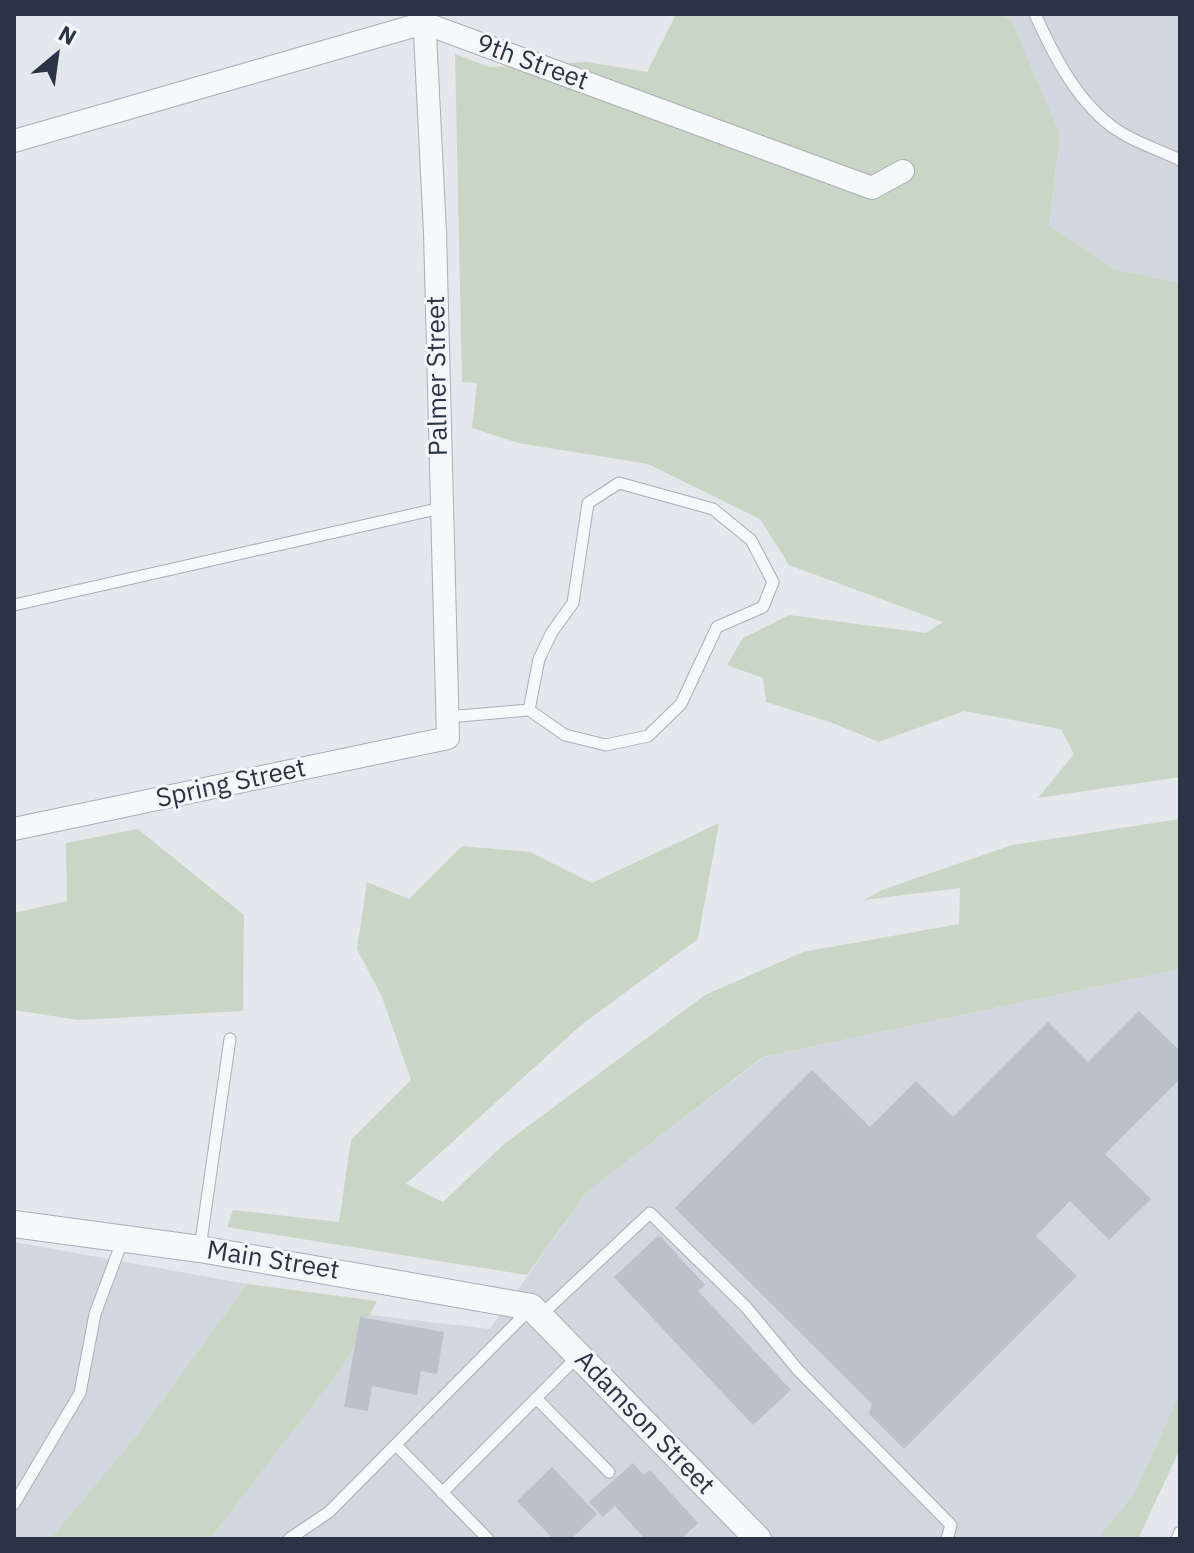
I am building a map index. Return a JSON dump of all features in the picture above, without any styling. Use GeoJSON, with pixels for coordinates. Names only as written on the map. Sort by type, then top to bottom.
{"type":"FeatureCollection","features":[{"type":"Feature","properties":{"kind":"street"},"geometry":{"type":"LineString","coordinates":[[14,141],[424,19]]}},
{"type":"Feature","properties":{"kind":"street","name":"9th Street"},"geometry":{"type":"LineString","coordinates":[[424,19],[872,188],[903,171]]}},
{"type":"Feature","properties":{"kind":"street","name":"Palmer Street"},"geometry":{"type":"LineString","coordinates":[[424,19],[435,232],[448,728]]}},
{"type":"Feature","properties":{"kind":"street","name":"Spring Street"},"geometry":{"type":"LineString","coordinates":[[14,829],[448,728]]}},
{"type":"Feature","properties":{"kind":"street","name":"Main Street"},"geometry":{"type":"LineString","coordinates":[[14,1224],[200,1249],[535,1312]]}},
{"type":"Feature","properties":{"kind":"street","name":"Adamson Street"},"geometry":{"type":"LineString","coordinates":[[535,1312],[758,1539]]}},
{"type":"Feature","properties":{"kind":"lane"},"geometry":{"type":"LineString","coordinates":[[1035,14],[1083,100],[1117,130],[1180,160]]}},
{"type":"Feature","properties":{"kind":"lane"},"geometry":{"type":"LineString","coordinates":[[448,728],[529,710],[565,735],[606,745],[648,736],[681,704],[717,627],[763,607],[773,582],[751,540],[713,509],[619,483],[588,503],[573,603],[552,632],[539,659],[529,710]]}},
{"type":"Feature","properties":{"kind":"lane"},"geometry":{"type":"LineString","coordinates":[[14,605],[441,508]]}},
{"type":"Feature","properties":{"kind":"lane"},"geometry":{"type":"LineString","coordinates":[[200,1249],[230,1039]]}},
{"type":"Feature","properties":{"kind":"lane"},"geometry":{"type":"LineString","coordinates":[[289,1539],[329,1512],[535,1312],[650,1213],[746,1307],[798,1370],[951,1525],[947,1539]]}},
{"type":"Feature","properties":{"kind":"lane"},"geometry":{"type":"LineString","coordinates":[[14,1504],[80,1393],[95,1314],[123,1239]]}},
{"type":"Feature","properties":{"kind":"lane"},"geometry":{"type":"LineString","coordinates":[[442,1493],[578,1355]]}},
{"type":"Feature","properties":{"kind":"lane"},"geometry":{"type":"LineString","coordinates":[[536,1398],[609,1472]]}},
{"type":"Feature","properties":{"kind":"lane"},"geometry":{"type":"LineString","coordinates":[[396,1445],[488,1539]]}},
{"type":"Feature","properties":{"kind":"lane"},"geometry":{"type":"LineString","coordinates":[[1177,1539],[1180,1532]]}},
{"type":"Feature","properties":{"kind":"shaded area"},"geometry":{"type":"Polygon","coordinates":[[[997,14],[1180,14],[1180,283],[1115,269],[1049,225],[1060,135],[997,14]]]}},
{"type":"Feature","properties":{"kind":"shaded area"},"geometry":{"type":"Polygon","coordinates":[[[1180,969],[1180,1392],[1134,1494],[1097,1539],[210,1539],[344,1365],[370,1315],[490,1329],[586,1193],[764,1057],[1180,969]]]}},
{"type":"Feature","properties":{"kind":"shaded area"},"geometry":{"type":"Polygon","coordinates":[[[14,1242],[247,1284],[136,1436],[50,1539],[14,1539],[14,1242]]]}},
{"type":"Feature","properties":{"kind":"green space"},"geometry":{"type":"Polygon","coordinates":[[[676,14],[997,14],[1011,20],[1060,135],[1049,225],[1115,269],[1180,283],[1180,777],[1038,798],[1074,754],[1061,729],[964,711],[879,742],[830,722],[766,702],[763,678],[727,665],[743,638],[789,615],[926,633],[943,622],[789,565],[760,519],[648,464],[518,443],[472,428],[477,383],[462,382],[455,54],[489,67],[587,62],[647,72],[676,14]]]}},
{"type":"Feature","properties":{"kind":"green space"},"geometry":{"type":"Polygon","coordinates":[[[1180,819],[1180,969],[763,1057],[586,1193],[527,1275],[227,1227],[233,1210],[339,1222],[351,1140],[411,1080],[382,997],[357,949],[367,882],[409,899],[462,846],[530,852],[592,883],[719,823],[698,939],[581,1025],[406,1184],[443,1202],[504,1144],[705,995],[803,952],[959,924],[960,888],[864,900],[882,890],[1012,845],[1180,819]]]}},
{"type":"Feature","properties":{"kind":"green space"},"geometry":{"type":"Polygon","coordinates":[[[138,829],[244,915],[243,1011],[78,1020],[14,1010],[14,913],[67,901],[66,843],[138,829]]]}},
{"type":"Feature","properties":{"kind":"green space"},"geometry":{"type":"Polygon","coordinates":[[[247,1284],[377,1301],[344,1365],[210,1539],[50,1539],[136,1436],[247,1284]]]}},
{"type":"Feature","properties":{"kind":"green space"},"geometry":{"type":"Polygon","coordinates":[[[1180,1392],[1180,1449],[1138,1539],[1097,1539],[1134,1494],[1180,1392]]]}},
{"type":"Feature","properties":{"kind":"building"},"geometry":{"type":"Polygon","coordinates":[[[1139,1011],[1180,1051],[1180,1079],[1105,1154],[1151,1199],[1109,1240],[1070,1201],[1036,1236],[1077,1276],[904,1449],[869,1414],[872,1404],[675,1208],[812,1070],[870,1127],[916,1081],[953,1117],[1048,1022],[1088,1062],[1139,1011]]]}},
{"type":"Feature","properties":{"kind":"building"},"geometry":{"type":"Polygon","coordinates":[[[659,1235],[705,1285],[698,1291],[791,1390],[753,1425],[614,1277],[659,1235]]]}},
{"type":"Feature","properties":{"kind":"building"},"geometry":{"type":"Polygon","coordinates":[[[360,1317],[444,1332],[437,1374],[421,1371],[417,1395],[372,1386],[368,1411],[344,1407],[360,1317]]]}},
{"type":"Feature","properties":{"kind":"building"},"geometry":{"type":"Polygon","coordinates":[[[633,1463],[644,1475],[650,1470],[698,1523],[681,1539],[645,1539],[615,1506],[603,1517],[589,1502],[633,1463]]]}},
{"type":"Feature","properties":{"kind":"building"},"geometry":{"type":"Polygon","coordinates":[[[552,1467],[597,1514],[571,1539],[553,1539],[517,1501],[552,1467]]]}}]}
